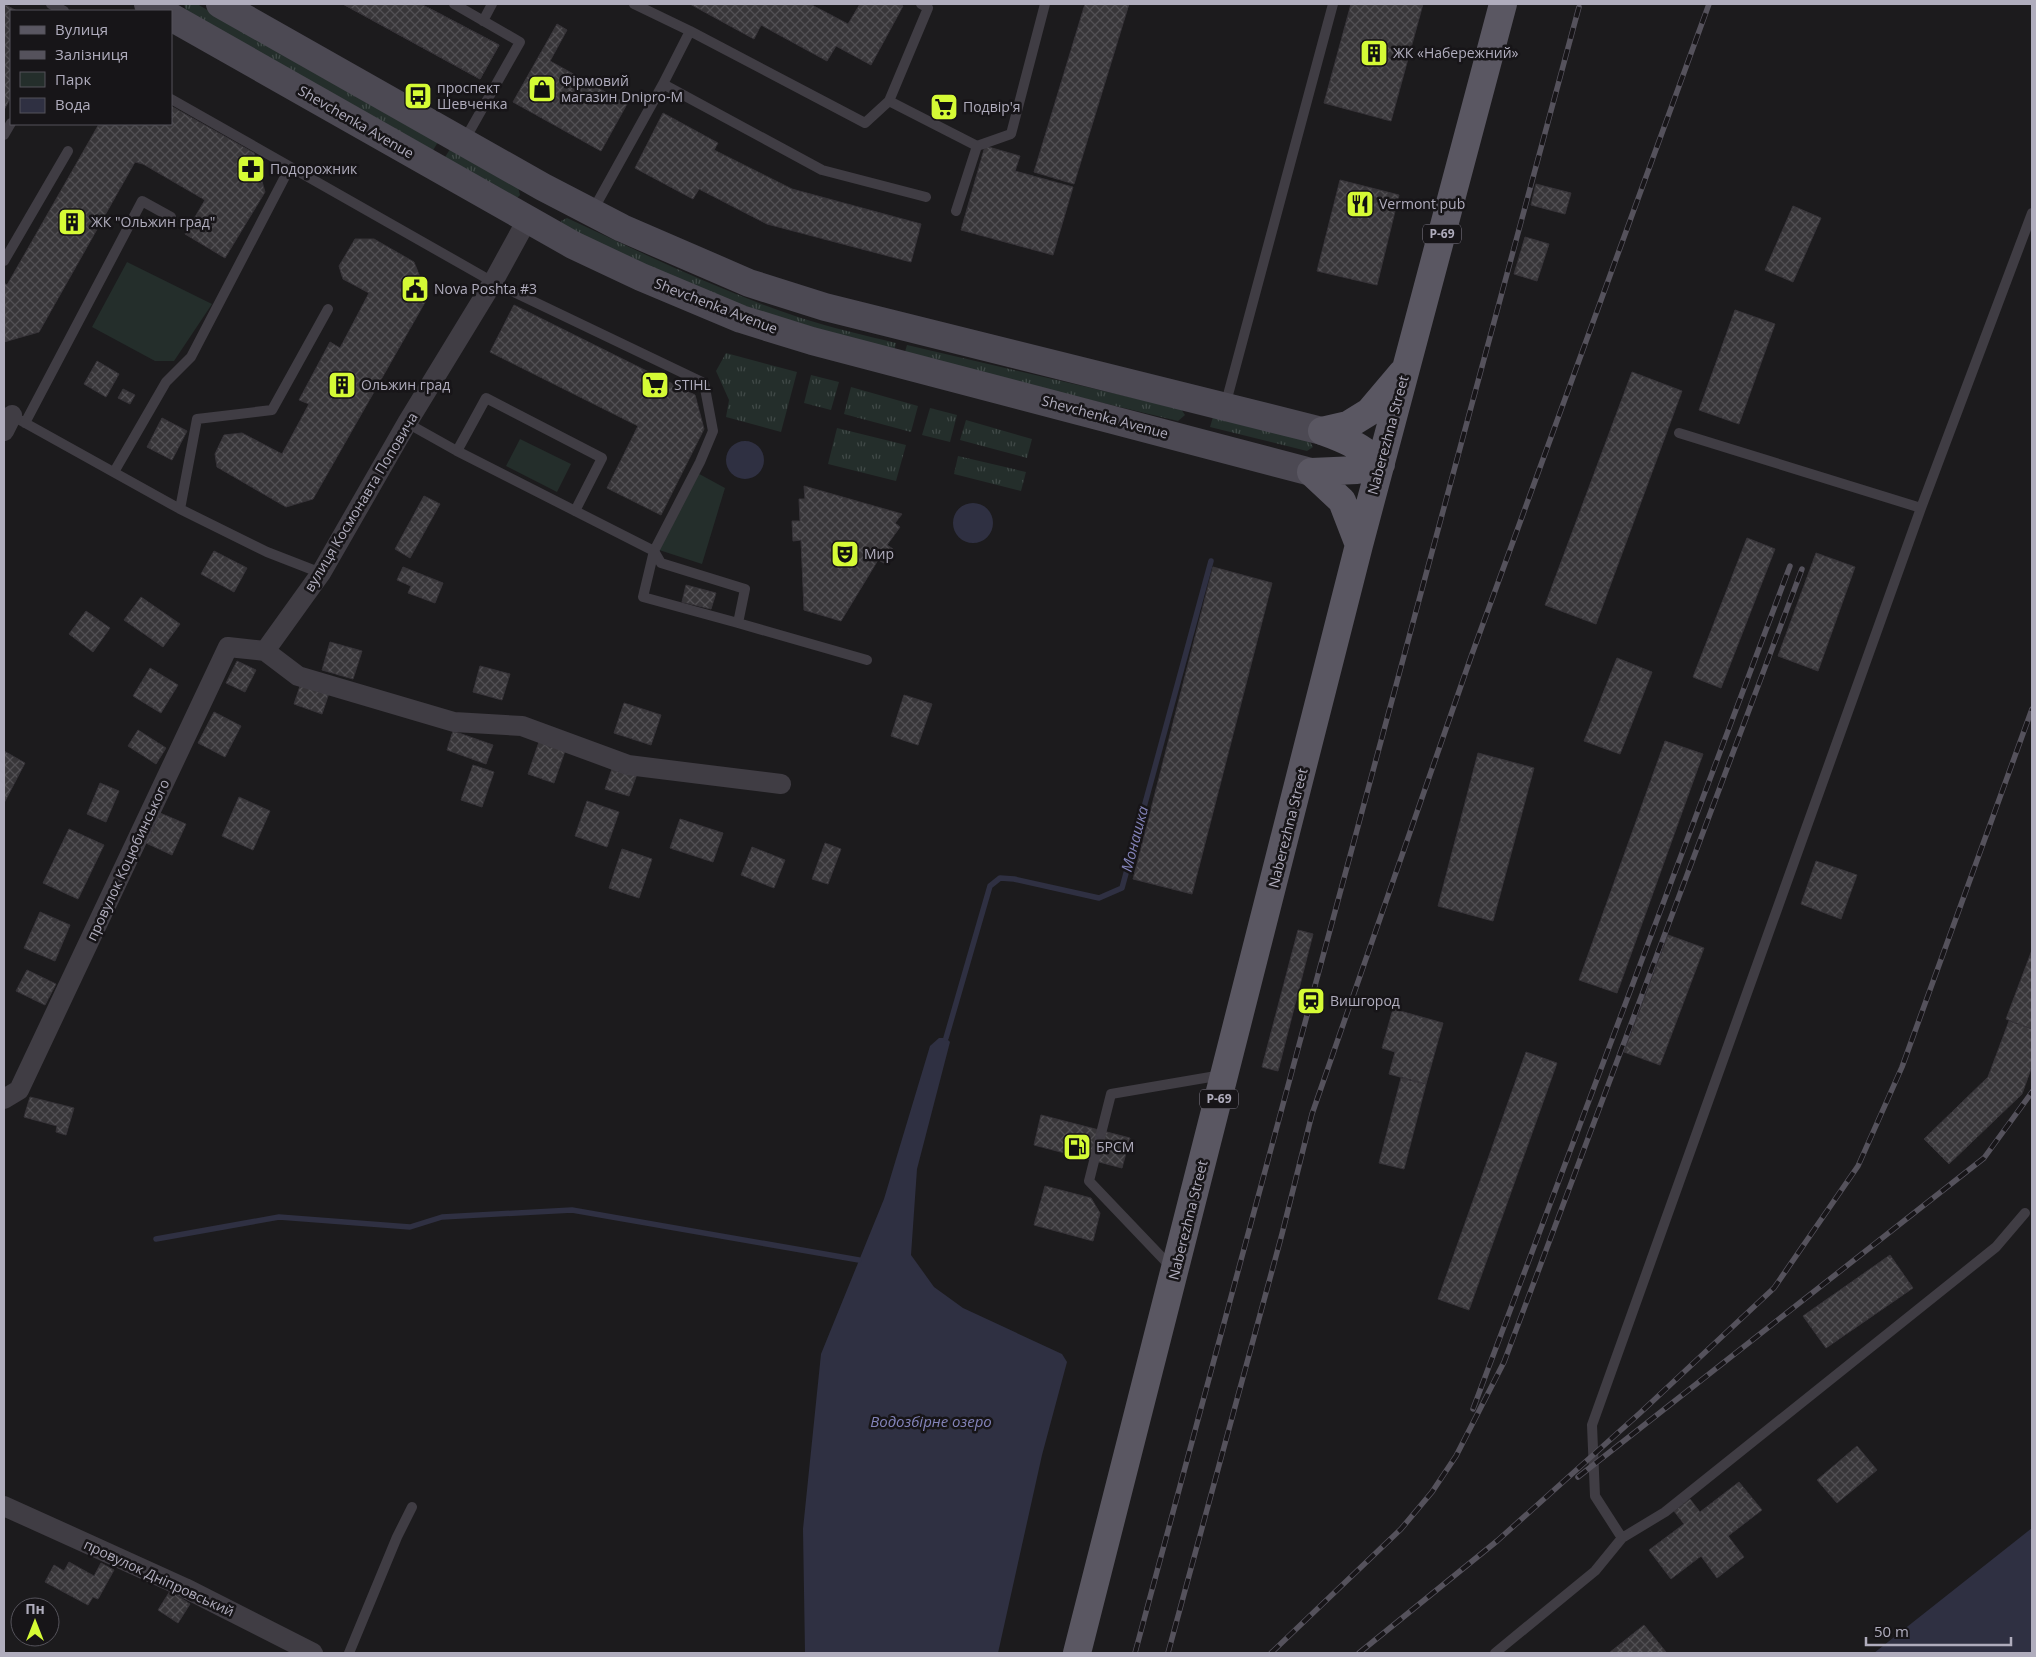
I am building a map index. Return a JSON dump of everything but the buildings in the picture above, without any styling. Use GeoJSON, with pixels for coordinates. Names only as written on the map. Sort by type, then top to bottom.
{"type":"FeatureCollection","features":[{"type":"Feature","properties":{"kind":"main road","name":"Naberezhna Street"},"geometry":{"type":"LineString","coordinates":[[1078,1653],[1359,545],[1504,4]]}},
{"type":"Feature","properties":{"kind":"main road"},"geometry":{"type":"LineString","coordinates":[[1322,431],[1348,425],[1369,412],[1406,368]]}},
{"type":"Feature","properties":{"kind":"main road"},"geometry":{"type":"LineString","coordinates":[[1322,431],[1362,448],[1381,464]]}},
{"type":"Feature","properties":{"kind":"main road"},"geometry":{"type":"LineString","coordinates":[[1311,472],[1357,470],[1381,464]]}},
{"type":"Feature","properties":{"kind":"main road"},"geometry":{"type":"LineString","coordinates":[[1311,472],[1342,501],[1359,545]]}},
{"type":"Feature","properties":{"kind":"street"},"geometry":{"type":"LineString","coordinates":[[220,4],[543,187],[639,236],[733,276],[825,307],[1322,431]]}},
{"type":"Feature","properties":{"kind":"street","name":"Shevchenka Avenue"},"geometry":{"type":"LineString","coordinates":[[172,17],[573,245],[641,277],[742,319],[812,341],[1311,472]]}},
{"type":"Feature","properties":{"kind":"street"},"geometry":{"type":"LineString","coordinates":[[527,220],[543,187]]}},
{"type":"Feature","properties":{"kind":"street","name":"вулиця Космонавта Поповича"},"geometry":{"type":"LineString","coordinates":[[264,651],[321,573],[493,282],[527,220]]}},
{"type":"Feature","properties":{"kind":"street"},"geometry":{"type":"LineString","coordinates":[[1190,439],[1212,404]]}},
{"type":"Feature","properties":{"kind":"street","name":"провулок Коцюбинського"},"geometry":{"type":"LineString","coordinates":[[4,1099],[19,1090],[228,647],[264,651]]}},
{"type":"Feature","properties":{"kind":"street"},"geometry":{"type":"LineString","coordinates":[[264,651],[298,676],[454,722],[522,726],[628,765],[781,784]]}},
{"type":"Feature","properties":{"kind":"street","name":"провулок Дніпровський"},"geometry":{"type":"LineString","coordinates":[[4,1506],[185,1588],[313,1653]]}},
{"type":"Feature","properties":{"kind":"lane"},"geometry":{"type":"LineString","coordinates":[[51,4],[62,10]]}},
{"type":"Feature","properties":{"kind":"lane"},"geometry":{"type":"LineString","coordinates":[[454,4],[520,42],[463,142]]}},
{"type":"Feature","properties":{"kind":"lane"},"geometry":{"type":"LineString","coordinates":[[483,20],[492,4]]}},
{"type":"Feature","properties":{"kind":"lane"},"geometry":{"type":"LineString","coordinates":[[634,4],[690,31],[865,124],[888,100],[928,5]]}},
{"type":"Feature","properties":{"kind":"lane"},"geometry":{"type":"LineString","coordinates":[[888,100],[977,146],[1011,134],[1045,4]]}},
{"type":"Feature","properties":{"kind":"lane"},"geometry":{"type":"LineString","coordinates":[[1212,404],[1333,4]]}},
{"type":"Feature","properties":{"kind":"lane"},"geometry":{"type":"LineString","coordinates":[[592,212],[690,31]]}},
{"type":"Feature","properties":{"kind":"lane"},"geometry":{"type":"LineString","coordinates":[[663,84],[822,170],[926,197]]}},
{"type":"Feature","properties":{"kind":"lane"},"geometry":{"type":"LineString","coordinates":[[172,100],[493,282],[704,384],[712,431],[700,462],[654,551],[643,597],[738,622],[867,660]]}},
{"type":"Feature","properties":{"kind":"lane"},"geometry":{"type":"LineString","coordinates":[[4,136],[10,125]]}},
{"type":"Feature","properties":{"kind":"lane"},"geometry":{"type":"LineString","coordinates":[[956,210],[977,146]]}},
{"type":"Feature","properties":{"kind":"lane"},"geometry":{"type":"LineString","coordinates":[[4,261],[68,150]]}},
{"type":"Feature","properties":{"kind":"lane"},"geometry":{"type":"LineString","coordinates":[[114,472],[166,382],[190,357],[290,167]]}},
{"type":"Feature","properties":{"kind":"lane"},"geometry":{"type":"LineString","coordinates":[[171,217],[142,201],[11,420],[114,472],[180,509],[267,552],[321,573]]}},
{"type":"Feature","properties":{"kind":"lane"},"geometry":{"type":"LineString","coordinates":[[1622,1538],[1595,1496],[1592,1425],[1921,508],[2032,214]]}},
{"type":"Feature","properties":{"kind":"lane"},"geometry":{"type":"LineString","coordinates":[[180,509],[197,419],[272,410],[328,309]]}},
{"type":"Feature","properties":{"kind":"lane"},"geometry":{"type":"LineString","coordinates":[[457,451],[486,398],[602,458],[575,511]]}},
{"type":"Feature","properties":{"kind":"lane"},"geometry":{"type":"LineString","coordinates":[[408,423],[457,451],[654,551],[661,562],[745,589],[738,622]]}},
{"type":"Feature","properties":{"kind":"lane"},"geometry":{"type":"LineString","coordinates":[[1679,433],[1921,508]]}},
{"type":"Feature","properties":{"kind":"lane"},"geometry":{"type":"LineString","coordinates":[[1175,1271],[1089,1181],[1108,1103],[1111,1094],[1225,1075]]}},
{"type":"Feature","properties":{"kind":"lane"},"geometry":{"type":"LineString","coordinates":[[1495,1653],[1595,1571],[1622,1538],[1665,1512],[1996,1247],[2025,1213]]}},
{"type":"Feature","properties":{"kind":"lane"},"geometry":{"type":"LineString","coordinates":[[349,1653],[397,1537],[412,1507]]}},
{"type":"Feature","properties":{"kind":"green space"},"geometry":{"type":"Polygon","coordinates":[[[184,4],[197,4],[438,142],[432,152],[186,11],[184,4]]]}},
{"type":"Feature","properties":{"kind":"green space"},"geometry":{"type":"Polygon","coordinates":[[[450,149],[518,187],[520,195],[516,199],[444,159],[450,149]]]}},
{"type":"Feature","properties":{"kind":"green space"},"geometry":{"type":"Polygon","coordinates":[[[567,218],[741,296],[824,325],[896,343],[894,352],[741,306],[595,243],[561,223],[561,221],[567,218]]]}},
{"type":"Feature","properties":{"kind":"green space"},"geometry":{"type":"Polygon","coordinates":[[[127,262],[212,304],[174,361],[155,361],[92,327],[127,262]]]}},
{"type":"Feature","properties":{"kind":"green space"},"geometry":{"type":"Polygon","coordinates":[[[907,345],[1181,409],[1185,415],[1178,421],[904,355],[907,345]]]}},
{"type":"Feature","properties":{"kind":"green space"},"geometry":{"type":"Polygon","coordinates":[[[726,353],[797,372],[781,432],[726,417],[729,400],[716,371],[726,353]]]}},
{"type":"Feature","properties":{"kind":"green space"},"geometry":{"type":"Polygon","coordinates":[[[811,375],[839,382],[831,410],[804,403],[811,375]]]}},
{"type":"Feature","properties":{"kind":"green space"},"geometry":{"type":"Polygon","coordinates":[[[851,387],[918,406],[911,432],[844,414],[851,387]]]}},
{"type":"Feature","properties":{"kind":"green space"},"geometry":{"type":"Polygon","coordinates":[[[930,408],[957,415],[950,442],[922,435],[930,408]]]}},
{"type":"Feature","properties":{"kind":"green space"},"geometry":{"type":"Polygon","coordinates":[[[1213,417],[1309,440],[1313,447],[1307,451],[1210,427],[1213,417]]]}},
{"type":"Feature","properties":{"kind":"green space"},"geometry":{"type":"Polygon","coordinates":[[[966,420],[1032,439],[1027,458],[960,440],[966,420]]]}},
{"type":"Feature","properties":{"kind":"green space"},"geometry":{"type":"Polygon","coordinates":[[[837,428],[906,445],[896,481],[828,464],[837,428]]]}},
{"type":"Feature","properties":{"kind":"green space"},"geometry":{"type":"Polygon","coordinates":[[[520,439],[571,464],[557,492],[506,466],[520,439]]]}},
{"type":"Feature","properties":{"kind":"green space"},"geometry":{"type":"Polygon","coordinates":[[[958,456],[1026,472],[1021,491],[954,474],[958,456]]]}},
{"type":"Feature","properties":{"kind":"green space"},"geometry":{"type":"Polygon","coordinates":[[[692,470],[725,488],[702,564],[656,549],[692,470]]]}},
{"type":"Feature","properties":{"kind":"water"},"geometry":{"type":"Polygon","coordinates":[[[745,441],[759,446],[764,460],[759,474],[745,479],[731,474],[726,460],[731,446],[745,441]]]}},
{"type":"Feature","properties":{"kind":"water"},"geometry":{"type":"Polygon","coordinates":[[[973,503],[987,509],[993,523],[987,537],[973,543],[959,537],[953,523],[959,509],[973,503]]]}},
{"type":"Feature","properties":{"kind":"water","name":"Водозбірне озеро"},"geometry":{"type":"Polygon","coordinates":[[[939,1038],[946,1038],[950,1042],[917,1169],[911,1255],[934,1287],[963,1308],[1062,1354],[1067,1362],[1042,1455],[998,1653],[805,1653],[803,1529],[821,1354],[884,1199],[930,1046],[939,1038]]]}},
{"type":"Feature","properties":{"kind":"water"},"geometry":{"type":"Polygon","coordinates":[[[2032,1528],[2032,1653],[1874,1653],[2032,1528]]]}},
{"type":"Feature","properties":{"kind":"waterway","name":"Монашка"},"geometry":{"type":"LineString","coordinates":[[946,1038],[990,886],[1000,878],[1014,879],[1099,898],[1122,888],[1211,561]]}},
{"type":"Feature","properties":{"kind":"waterway"},"geometry":{"type":"LineString","coordinates":[[156,1239],[279,1217],[410,1227],[442,1217],[572,1210],[859,1260]]}},
{"type":"Feature","properties":{"kind":"railway"},"geometry":{"type":"LineString","coordinates":[[1168,1653],[1282,1234],[1312,1114],[1472,654],[1709,4]]}},
{"type":"Feature","properties":{"kind":"railway"},"geometry":{"type":"LineString","coordinates":[[1135,1653],[1579,7]]}},
{"type":"Feature","properties":{"kind":"railway"},"geometry":{"type":"LineString","coordinates":[[1473,1409],[1790,566]]}},
{"type":"Feature","properties":{"kind":"railway"},"geometry":{"type":"LineString","coordinates":[[1271,1653],[1401,1529],[1432,1492],[1456,1456],[1504,1362],[1802,569]]}},
{"type":"Feature","properties":{"kind":"railway"},"geometry":{"type":"LineString","coordinates":[[1359,1653],[1497,1541],[1640,1413],[1774,1288],[1858,1166],[1902,1067],[2032,709]]}},
{"type":"Feature","properties":{"kind":"railway"},"geometry":{"type":"LineString","coordinates":[[1578,1477],[1984,1158],[2032,1092]]}},
{"type":"Feature","properties":{"kind":"place","name":"ЖК «Набережний»"},"geometry":{"type":"Point","coordinates":[1374,53]}},
{"type":"Feature","properties":{"kind":"place","name":"Фірмовий магазин Dnipro-M"},"geometry":{"type":"Point","coordinates":[542,89]}},
{"type":"Feature","properties":{"kind":"place","name":"проспект Шевченка"},"geometry":{"type":"Point","coordinates":[418,96]}},
{"type":"Feature","properties":{"kind":"place","name":"Подвір'я"},"geometry":{"type":"Point","coordinates":[944,107]}},
{"type":"Feature","properties":{"kind":"place","name":"Подорожник"},"geometry":{"type":"Point","coordinates":[251,169]}},
{"type":"Feature","properties":{"kind":"place","name":"Vermont pub"},"geometry":{"type":"Point","coordinates":[1360,204]}},
{"type":"Feature","properties":{"kind":"place","name":"ЖК \"Ольжин град\""},"geometry":{"type":"Point","coordinates":[72,222]}},
{"type":"Feature","properties":{"kind":"place","name":"Nova Poshta #3"},"geometry":{"type":"Point","coordinates":[415,289]}},
{"type":"Feature","properties":{"kind":"place","name":"Ольжин град"},"geometry":{"type":"Point","coordinates":[342,385]}},
{"type":"Feature","properties":{"kind":"place","name":"STIHL"},"geometry":{"type":"Point","coordinates":[655,385]}},
{"type":"Feature","properties":{"kind":"place","name":"Мир"},"geometry":{"type":"Point","coordinates":[845,554]}},
{"type":"Feature","properties":{"kind":"place","name":"Вишгород"},"geometry":{"type":"Point","coordinates":[1311,1001]}},
{"type":"Feature","properties":{"kind":"place","name":"БРСМ"},"geometry":{"type":"Point","coordinates":[1077,1147]}}]}
